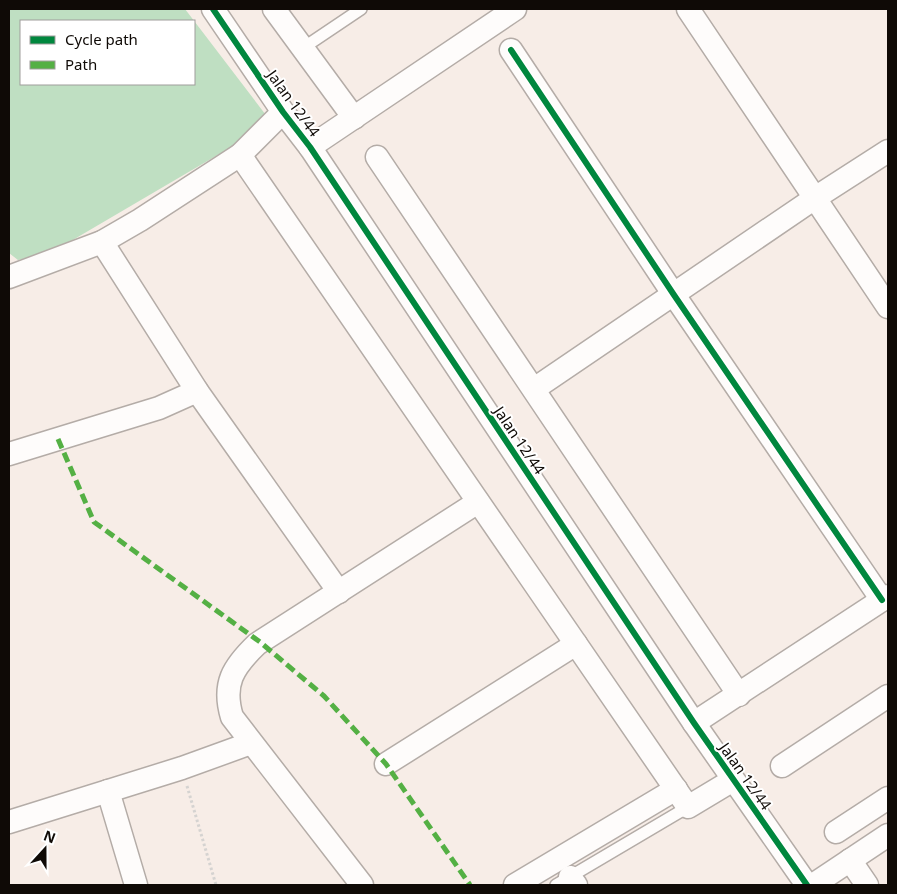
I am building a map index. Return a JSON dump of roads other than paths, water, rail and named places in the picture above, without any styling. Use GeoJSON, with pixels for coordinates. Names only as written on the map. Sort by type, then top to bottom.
{"type":"FeatureCollection","features":[{"type":"Feature","properties":{"kind":"street","name":"Jalan 12/44"},"geometry":{"type":"LineString","coordinates":[[213,9],[310,147],[694,723],[807,885]]}},
{"type":"Feature","properties":{"kind":"street"},"geometry":{"type":"LineString","coordinates":[[274,9],[354,118]]}},
{"type":"Feature","properties":{"kind":"street"},"geometry":{"type":"LineString","coordinates":[[310,147],[515,9]]}},
{"type":"Feature","properties":{"kind":"street"},"geometry":{"type":"LineString","coordinates":[[688,9],[888,307]]}},
{"type":"Feature","properties":{"kind":"street"},"geometry":{"type":"LineString","coordinates":[[511,50],[674,295],[885,598],[694,723]]}},
{"type":"Feature","properties":{"kind":"street"},"geometry":{"type":"LineString","coordinates":[[9,277],[102,242],[240,155],[284,112]]}},
{"type":"Feature","properties":{"kind":"street"},"geometry":{"type":"LineString","coordinates":[[534,389],[888,151]]}},
{"type":"Feature","properties":{"kind":"street"},"geometry":{"type":"LineString","coordinates":[[240,155],[682,798]]}},
{"type":"Feature","properties":{"kind":"street"},"geometry":{"type":"LineString","coordinates":[[377,158],[738,695]]}},
{"type":"Feature","properties":{"kind":"street"},"geometry":{"type":"LineString","coordinates":[[102,242],[196,391],[339,592]]}},
{"type":"Feature","properties":{"kind":"street"},"geometry":{"type":"LineString","coordinates":[[9,454],[159,408],[196,391]]}},
{"type":"Feature","properties":{"kind":"street"},"geometry":{"type":"LineString","coordinates":[[362,885],[232,717],[227,689],[232,675],[244,657],[257,644],[478,502]]}},
{"type":"Feature","properties":{"kind":"street"},"geometry":{"type":"LineString","coordinates":[[386,764],[576,644]]}},
{"type":"Feature","properties":{"kind":"street"},"geometry":{"type":"LineString","coordinates":[[782,766],[888,696]]}},
{"type":"Feature","properties":{"kind":"street"},"geometry":{"type":"LineString","coordinates":[[9,822],[182,768],[251,742]]}},
{"type":"Feature","properties":{"kind":"street"},"geometry":{"type":"LineString","coordinates":[[515,885],[682,798],[733,780]]}},
{"type":"Feature","properties":{"kind":"street"},"geometry":{"type":"LineString","coordinates":[[108,791],[136,885]]}},
{"type":"Feature","properties":{"kind":"street"},"geometry":{"type":"LineString","coordinates":[[836,832],[888,798]]}},
{"type":"Feature","properties":{"kind":"street"},"geometry":{"type":"LineString","coordinates":[[813,885],[888,835]]}},
{"type":"Feature","properties":{"kind":"street"},"geometry":{"type":"LineString","coordinates":[[850,860],[867,885]]}},
{"type":"Feature","properties":{"kind":"lane"},"geometry":{"type":"LineString","coordinates":[[303,48],[361,9]]}},
{"type":"Feature","properties":{"kind":"lane"},"geometry":{"type":"LineString","coordinates":[[567,882],[682,798]]}}]}
